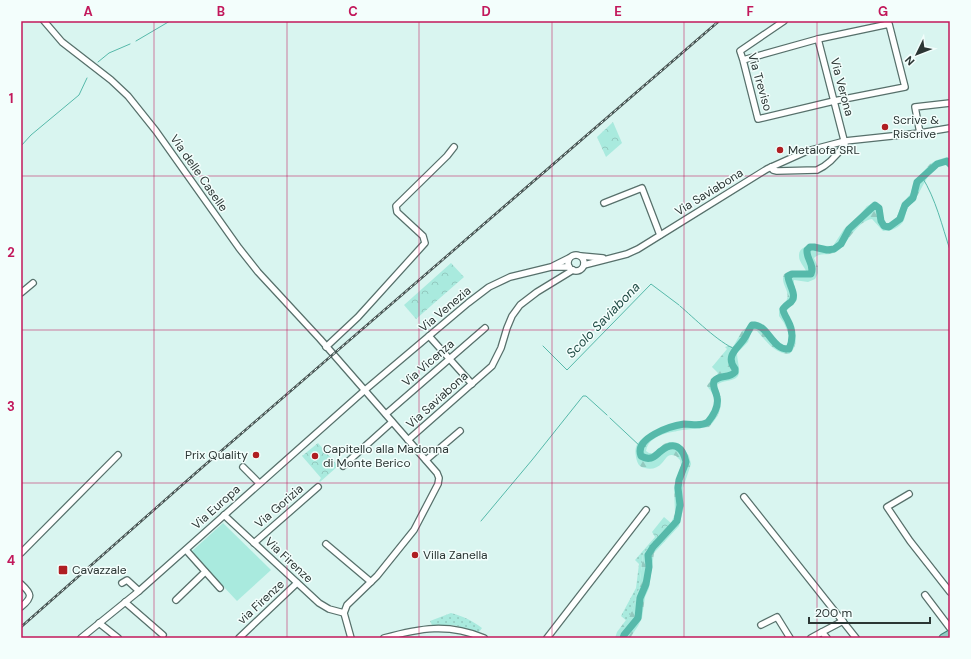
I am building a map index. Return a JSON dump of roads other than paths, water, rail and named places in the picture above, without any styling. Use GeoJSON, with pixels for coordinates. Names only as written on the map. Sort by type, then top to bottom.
{"type":"FeatureCollection","features":[{"type":"Feature","properties":{"kind":"street","name":"Via delle Caselle"},"geometry":{"type":"LineString","coordinates":[[44,21],[66,46],[111,80],[128,96],[160,137],[248,260],[408,440]]}},
{"type":"Feature","properties":{"kind":"street","name":"Via Treviso"},"geometry":{"type":"LineString","coordinates":[[784,21],[740,51],[758,119],[834,102]]}},
{"type":"Feature","properties":{"kind":"street"},"geometry":{"type":"LineString","coordinates":[[743,60],[818,39],[889,24],[905,87],[834,102]]}},
{"type":"Feature","properties":{"kind":"street","name":"Via Verona"},"geometry":{"type":"LineString","coordinates":[[818,39],[845,141]]}},
{"type":"Feature","properties":{"kind":"street"},"geometry":{"type":"LineString","coordinates":[[920,132],[915,107],[950,103]]}},
{"type":"Feature","properties":{"kind":"street","name":"Via Saviabona"},"geometry":{"type":"LineString","coordinates":[[344,613],[346,605],[371,582],[414,530],[438,484],[439,478],[437,473],[408,440],[492,366],[512,316],[520,305],[571,269],[580,270],[584,265],[627,254],[638,249],[736,187],[771,167],[807,151],[845,141],[950,128]]}},
{"type":"Feature","properties":{"kind":"street"},"geometry":{"type":"LineString","coordinates":[[771,167],[773,170],[777,171],[804,171],[823,168],[845,144],[845,141]]}},
{"type":"Feature","properties":{"kind":"street"},"geometry":{"type":"LineString","coordinates":[[326,347],[358,318],[425,243],[423,236],[397,212],[396,206],[447,156],[454,147]]}},
{"type":"Feature","properties":{"kind":"street"},"geometry":{"type":"LineString","coordinates":[[604,203],[642,188],[660,235]]}},
{"type":"Feature","properties":{"kind":"street"},"geometry":{"type":"LineString","coordinates":[[571,269],[568,262],[569,258],[576,254],[607,259]]}},
{"type":"Feature","properties":{"kind":"street"},"geometry":{"type":"LineString","coordinates":[[581,256],[584,261],[584,265]]}},
{"type":"Feature","properties":{"kind":"street","name":"Via Venezia"},"geometry":{"type":"LineString","coordinates":[[365,390],[468,302],[489,287],[510,278],[551,267],[569,258]]}},
{"type":"Feature","properties":{"kind":"street","name":"Via Venezia"},"geometry":{"type":"LineString","coordinates":[[551,267],[571,269]]}},
{"type":"Feature","properties":{"kind":"street"},"geometry":{"type":"LineString","coordinates":[[21,293],[33,283]]}},
{"type":"Feature","properties":{"kind":"street","name":"Via Vicenza"},"geometry":{"type":"LineString","coordinates":[[386,414],[485,328]]}},
{"type":"Feature","properties":{"kind":"street"},"geometry":{"type":"LineString","coordinates":[[429,336],[472,384]]}},
{"type":"Feature","properties":{"kind":"street","name":"Via Europa"},"geometry":{"type":"LineString","coordinates":[[81,638],[139,591],[186,550],[365,390]]}},
{"type":"Feature","properties":{"kind":"street"},"geometry":{"type":"LineString","coordinates":[[343,466],[392,422]]}},
{"type":"Feature","properties":{"kind":"street"},"geometry":{"type":"LineString","coordinates":[[426,460],[460,431]]}},
{"type":"Feature","properties":{"kind":"street"},"geometry":{"type":"LineString","coordinates":[[21,553],[118,455]]}},
{"type":"Feature","properties":{"kind":"street"},"geometry":{"type":"LineString","coordinates":[[243,467],[260,483]]}},
{"type":"Feature","properties":{"kind":"street","name":"Via Gorizia"},"geometry":{"type":"LineString","coordinates":[[254,543],[318,487]]}},
{"type":"Feature","properties":{"kind":"street"},"geometry":{"type":"LineString","coordinates":[[909,494],[887,507],[910,541],[950,592]]}},
{"type":"Feature","properties":{"kind":"street"},"geometry":{"type":"LineString","coordinates":[[744,497],[856,638]]}},
{"type":"Feature","properties":{"kind":"street"},"geometry":{"type":"LineString","coordinates":[[547,638],[646,510]]}},
{"type":"Feature","properties":{"kind":"street","name":"Via Firenze"},"geometry":{"type":"LineString","coordinates":[[224,515],[319,603],[329,609],[344,613]]}},
{"type":"Feature","properties":{"kind":"street"},"geometry":{"type":"LineString","coordinates":[[326,544],[371,582]]}},
{"type":"Feature","properties":{"kind":"street"},"geometry":{"type":"LineString","coordinates":[[186,550],[220,588]]}},
{"type":"Feature","properties":{"kind":"street"},"geometry":{"type":"LineString","coordinates":[[176,600],[205,572]]}},
{"type":"Feature","properties":{"kind":"street"},"geometry":{"type":"LineString","coordinates":[[122,583],[127,580],[139,591]]}},
{"type":"Feature","properties":{"kind":"street","name":"via Firenze"},"geometry":{"type":"LineString","coordinates":[[239,638],[297,583]]}},
{"type":"Feature","properties":{"kind":"street"},"geometry":{"type":"LineString","coordinates":[[21,584],[30,595],[28,600],[21,607]]}},
{"type":"Feature","properties":{"kind":"street"},"geometry":{"type":"LineString","coordinates":[[925,595],[948,634]]}},
{"type":"Feature","properties":{"kind":"street"},"geometry":{"type":"LineString","coordinates":[[125,602],[163,634]]}},
{"type":"Feature","properties":{"kind":"street"},"geometry":{"type":"LineString","coordinates":[[344,613],[351,638]]}},
{"type":"Feature","properties":{"kind":"street"},"geometry":{"type":"LineString","coordinates":[[761,625],[777,617],[790,638]]}},
{"type":"Feature","properties":{"kind":"street"},"geometry":{"type":"LineString","coordinates":[[811,638],[843,621]]}},
{"type":"Feature","properties":{"kind":"street"},"geometry":{"type":"LineString","coordinates":[[100,623],[118,638]]}},
{"type":"Feature","properties":{"kind":"street"},"geometry":{"type":"LineString","coordinates":[[384,638],[425,628],[452,629],[484,638]]}},
{"type":"Feature","properties":{"kind":"street"},"geometry":{"type":"LineString","coordinates":[[822,632],[827,638]]}},
{"type":"Feature","properties":{"kind":"waterway"},"geometry":{"type":"LineString","coordinates":[[136,41],[170,21]]}},
{"type":"Feature","properties":{"kind":"waterway"},"geometry":{"type":"LineString","coordinates":[[98,62],[109,53],[130,44]]}},
{"type":"Feature","properties":{"kind":"waterway"},"geometry":{"type":"LineString","coordinates":[[21,146],[31,135],[79,95],[87,78]]}},
{"type":"Feature","properties":{"kind":"waterway"},"geometry":{"type":"LineString","coordinates":[[623,638],[638,618],[640,598],[646,584],[649,567],[648,555],[653,547],[677,521],[680,505],[678,488],[679,480],[686,462],[683,453],[678,447],[674,446],[670,446],[652,457],[648,458],[641,456],[640,450],[643,444],[648,438],[670,427],[684,424],[699,425],[708,422],[714,414],[717,404],[717,397],[713,385],[714,381],[735,372],[731,360],[733,353],[752,325],[762,328],[778,346],[789,349],[792,339],[792,331],[783,309],[793,299],[793,293],[788,276],[792,274],[811,274],[812,268],[807,253],[807,250],[810,247],[827,250],[834,249],[841,244],[849,229],[875,205],[879,208],[881,221],[884,226],[889,227],[900,219],[905,205],[913,198],[917,182],[937,164],[947,161],[950,164]]}},
{"type":"Feature","properties":{"kind":"waterway"},"geometry":{"type":"LineString","coordinates":[[922,177],[935,203],[950,250]]}},
{"type":"Feature","properties":{"kind":"waterway","name":"Scolo Saviabona"},"geometry":{"type":"LineString","coordinates":[[543,346],[567,370],[651,284],[679,305]]}},
{"type":"Feature","properties":{"kind":"waterway","name":"Scolo Saviabona"},"geometry":{"type":"LineString","coordinates":[[680,306],[714,336],[735,349]]}},
{"type":"Feature","properties":{"kind":"waterway"},"geometry":{"type":"LineString","coordinates":[[481,521],[583,396],[586,396],[607,415]]}},
{"type":"Feature","properties":{"kind":"waterway"},"geometry":{"type":"LineString","coordinates":[[610,418],[641,447]]}},
{"type":"Feature","properties":{"kind":"railway"},"geometry":{"type":"LineString","coordinates":[[21,627],[198,471],[719,21]]}},
{"type":"Feature","properties":{"kind":"place","name":"Scrive & Riscrive"},"geometry":{"type":"Point","coordinates":[885,127]}},
{"type":"Feature","properties":{"kind":"place","name":"Metalofa SRL"},"geometry":{"type":"Point","coordinates":[780,150]}},
{"type":"Feature","properties":{"kind":"place","name":"Prix Quality"},"geometry":{"type":"Point","coordinates":[256,455]}},
{"type":"Feature","properties":{"kind":"place","name":"Capitello alla Madonna di Monte Berico"},"geometry":{"type":"Point","coordinates":[315,456]}},
{"type":"Feature","properties":{"kind":"place","name":"Villa Zanella"},"geometry":{"type":"Point","coordinates":[415,555]}},
{"type":"Feature","properties":{"kind":"place","name":"Cavazzale"},"geometry":{"type":"Point","coordinates":[63,570]}}]}
